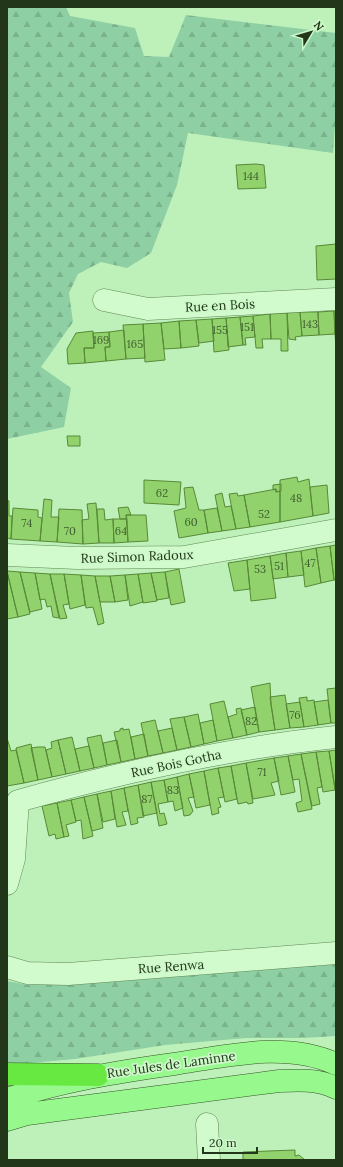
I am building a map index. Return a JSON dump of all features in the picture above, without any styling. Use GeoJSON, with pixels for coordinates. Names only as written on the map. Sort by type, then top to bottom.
{"type":"FeatureCollection","features":[{"type":"Feature","properties":{"kind":"highway"},"geometry":{"type":"LineString","coordinates":[[7,1074],[98,1075]]}},
{"type":"Feature","properties":{"kind":"main road","name":"Rue Jules de Laminne"},"geometry":{"type":"LineString","coordinates":[[7,1099],[45,1087],[98,1075],[246,1053],[303,1054],[336,1064]]}},
{"type":"Feature","properties":{"kind":"main road"},"geometry":{"type":"LineString","coordinates":[[7,1120],[27,1114],[279,1081],[317,1081],[336,1088]]}},
{"type":"Feature","properties":{"kind":"street","name":"Rue en Bois"},"geometry":{"type":"LineString","coordinates":[[104,300],[148,309],[336,299]]}},
{"type":"Feature","properties":{"kind":"street","name":"Rue Simon Radoux"},"geometry":{"type":"LineString","coordinates":[[7,555],[77,558],[184,557],[336,530]]}},
{"type":"Feature","properties":{"kind":"street","name":"Rue Bois Gotha"},"geometry":{"type":"LineString","coordinates":[[7,884],[14,859],[13,802],[87,782],[167,765],[294,741],[336,737]]}},
{"type":"Feature","properties":{"kind":"street","name":"Rue Renwa"},"geometry":{"type":"LineString","coordinates":[[9,966],[27,973],[68,974],[336,952]]}},
{"type":"Feature","properties":{"kind":"street"},"geometry":{"type":"LineString","coordinates":[[207,1124],[209,1160]]}},
{"type":"Feature","properties":{"kind":"green space"},"geometry":{"type":"Polygon","coordinates":[[[7,7],[66,7],[70,16],[135,28],[144,56],[169,57],[186,15],[336,33],[336,111],[333,153],[188,133],[177,185],[151,253],[127,268],[101,262],[78,274],[69,293],[73,322],[41,367],[71,388],[64,427],[7,439],[7,7]]]}},
{"type":"Feature","properties":{"kind":"green space"},"geometry":{"type":"Polygon","coordinates":[[[336,964],[336,1036],[303,1038],[246,1038],[165,1045],[75,1059],[7,1065],[7,981],[28,985],[110,976],[336,964]]]}},
{"type":"Feature","properties":{"kind":"building"},"geometry":{"type":"Polygon","coordinates":[[[236,165],[264,165],[266,188],[238,189],[236,165]]]}},
{"type":"Feature","properties":{"kind":"building"},"geometry":{"type":"Polygon","coordinates":[[[336,244],[336,279],[317,280],[316,246],[336,244]]]}},
{"type":"Feature","properties":{"kind":"building"},"geometry":{"type":"Polygon","coordinates":[[[334,311],[336,311],[336,349],[335,334],[334,311]]]}},
{"type":"Feature","properties":{"kind":"building"},"geometry":{"type":"Polygon","coordinates":[[[334,311],[335,334],[319,335],[318,312],[334,311]]]}},
{"type":"Feature","properties":{"kind":"building"},"geometry":{"type":"Polygon","coordinates":[[[300,312],[302,336],[295,337],[296,340],[289,339],[287,313],[300,312]]]}},
{"type":"Feature","properties":{"kind":"building"},"geometry":{"type":"Polygon","coordinates":[[[300,312],[318,312],[319,335],[302,336],[300,312]]]}},
{"type":"Feature","properties":{"kind":"building"},"geometry":{"type":"Polygon","coordinates":[[[287,313],[288,351],[281,351],[281,339],[271,339],[270,314],[287,313]]]}},
{"type":"Feature","properties":{"kind":"building"},"geometry":{"type":"Polygon","coordinates":[[[270,314],[271,339],[262,339],[263,348],[256,348],[253,316],[270,314]]]}},
{"type":"Feature","properties":{"kind":"building"},"geometry":{"type":"Polygon","coordinates":[[[253,316],[255,337],[245,338],[246,345],[243,345],[240,317],[253,316]]]}},
{"type":"Feature","properties":{"kind":"building"},"geometry":{"type":"Polygon","coordinates":[[[240,317],[243,345],[228,347],[226,318],[240,317]]]}},
{"type":"Feature","properties":{"kind":"building"},"geometry":{"type":"Polygon","coordinates":[[[226,318],[229,350],[214,352],[212,319],[226,318]]]}},
{"type":"Feature","properties":{"kind":"building"},"geometry":{"type":"Polygon","coordinates":[[[212,319],[214,341],[199,343],[196,320],[212,319]]]}},
{"type":"Feature","properties":{"kind":"building"},"geometry":{"type":"Polygon","coordinates":[[[196,320],[199,346],[181,348],[179,321],[196,320]]]}},
{"type":"Feature","properties":{"kind":"building"},"geometry":{"type":"Polygon","coordinates":[[[179,321],[181,348],[164,349],[161,323],[179,321]]]}},
{"type":"Feature","properties":{"kind":"building"},"geometry":{"type":"Polygon","coordinates":[[[161,323],[165,360],[145,362],[143,324],[161,323]]]}},
{"type":"Feature","properties":{"kind":"building"},"geometry":{"type":"Polygon","coordinates":[[[143,324],[145,358],[126,359],[123,325],[143,324]]]}},
{"type":"Feature","properties":{"kind":"building"},"geometry":{"type":"Polygon","coordinates":[[[124,330],[126,359],[106,361],[105,347],[110,347],[109,332],[124,330]]]}},
{"type":"Feature","properties":{"kind":"building"},"geometry":{"type":"Polygon","coordinates":[[[93,331],[94,348],[84,348],[85,363],[68,364],[67,349],[76,333],[93,331]]]}},
{"type":"Feature","properties":{"kind":"building"},"geometry":{"type":"Polygon","coordinates":[[[109,332],[110,347],[105,347],[106,361],[85,363],[84,348],[94,348],[93,333],[109,332]]]}},
{"type":"Feature","properties":{"kind":"building"},"geometry":{"type":"Polygon","coordinates":[[[67,436],[80,436],[80,446],[68,446],[67,436]]]}},
{"type":"Feature","properties":{"kind":"building"},"geometry":{"type":"Polygon","coordinates":[[[297,477],[298,482],[309,479],[313,516],[280,522],[280,480],[297,477]]]}},
{"type":"Feature","properties":{"kind":"building"},"geometry":{"type":"Polygon","coordinates":[[[144,480],[181,482],[179,505],[144,503],[144,480]]]}},
{"type":"Feature","properties":{"kind":"building"},"geometry":{"type":"Polygon","coordinates":[[[281,484],[281,491],[276,492],[276,489],[273,490],[273,485],[281,484]]]}},
{"type":"Feature","properties":{"kind":"building"},"geometry":{"type":"Polygon","coordinates":[[[327,485],[329,513],[313,516],[310,487],[327,485]]]}},
{"type":"Feature","properties":{"kind":"building"},"geometry":{"type":"Polygon","coordinates":[[[193,487],[199,510],[204,510],[208,533],[179,538],[174,511],[186,508],[184,488],[193,487]]]}},
{"type":"Feature","properties":{"kind":"building"},"geometry":{"type":"Polygon","coordinates":[[[276,489],[276,492],[280,491],[280,522],[250,527],[244,495],[276,489]]]}},
{"type":"Feature","properties":{"kind":"building"},"geometry":{"type":"Polygon","coordinates":[[[222,493],[225,507],[231,506],[236,529],[222,531],[215,495],[222,493]]]}},
{"type":"Feature","properties":{"kind":"building"},"geometry":{"type":"Polygon","coordinates":[[[237,493],[238,496],[244,495],[250,527],[236,529],[229,494],[237,493]]]}},
{"type":"Feature","properties":{"kind":"building"},"geometry":{"type":"Polygon","coordinates":[[[44,499],[52,500],[51,517],[59,517],[57,542],[40,541],[44,499]]]}},
{"type":"Feature","properties":{"kind":"building"},"geometry":{"type":"Polygon","coordinates":[[[7,500],[9,501],[9,516],[12,516],[11,539],[7,538],[7,500]]]}},
{"type":"Feature","properties":{"kind":"building"},"geometry":{"type":"Polygon","coordinates":[[[96,503],[99,543],[83,544],[82,520],[89,519],[87,504],[96,503]]]}},
{"type":"Feature","properties":{"kind":"building"},"geometry":{"type":"Polygon","coordinates":[[[128,507],[131,515],[126,515],[127,519],[120,519],[118,508],[128,507]]]}},
{"type":"Feature","properties":{"kind":"building"},"geometry":{"type":"Polygon","coordinates":[[[13,508],[38,510],[38,517],[42,518],[40,541],[11,539],[13,508]]]}},
{"type":"Feature","properties":{"kind":"building"},"geometry":{"type":"Polygon","coordinates":[[[217,508],[222,531],[208,533],[204,510],[217,508]]]}},
{"type":"Feature","properties":{"kind":"building"},"geometry":{"type":"Polygon","coordinates":[[[59,509],[82,510],[83,544],[57,542],[59,509]]]}},
{"type":"Feature","properties":{"kind":"building"},"geometry":{"type":"Polygon","coordinates":[[[97,509],[104,509],[105,520],[113,519],[114,543],[99,543],[97,509]]]}},
{"type":"Feature","properties":{"kind":"building"},"geometry":{"type":"Polygon","coordinates":[[[126,515],[146,515],[148,541],[128,542],[126,515]]]}},
{"type":"Feature","properties":{"kind":"building"},"geometry":{"type":"Polygon","coordinates":[[[113,519],[127,519],[128,542],[114,543],[113,519]]]}},
{"type":"Feature","properties":{"kind":"building"},"geometry":{"type":"Polygon","coordinates":[[[336,545],[336,580],[334,580],[330,546],[336,545]]]}},
{"type":"Feature","properties":{"kind":"building"},"geometry":{"type":"Polygon","coordinates":[[[330,546],[334,580],[321,583],[316,548],[330,546]]]}},
{"type":"Feature","properties":{"kind":"building"},"geometry":{"type":"Polygon","coordinates":[[[316,548],[321,583],[305,587],[301,551],[316,548]]]}},
{"type":"Feature","properties":{"kind":"building"},"geometry":{"type":"Polygon","coordinates":[[[301,551],[304,575],[288,577],[286,553],[301,551]]]}},
{"type":"Feature","properties":{"kind":"building"},"geometry":{"type":"Polygon","coordinates":[[[286,553],[288,577],[273,579],[270,556],[286,553]]]}},
{"type":"Feature","properties":{"kind":"building"},"geometry":{"type":"Polygon","coordinates":[[[270,556],[276,598],[251,601],[247,560],[270,556]]]}},
{"type":"Feature","properties":{"kind":"building"},"geometry":{"type":"Polygon","coordinates":[[[247,560],[250,589],[234,591],[228,563],[247,560]]]}},
{"type":"Feature","properties":{"kind":"building"},"geometry":{"type":"Polygon","coordinates":[[[179,569],[185,602],[171,605],[165,572],[179,569]]]}},
{"type":"Feature","properties":{"kind":"building"},"geometry":{"type":"Polygon","coordinates":[[[7,571],[20,572],[30,614],[18,617],[7,571]]]}},
{"type":"Feature","properties":{"kind":"building"},"geometry":{"type":"Polygon","coordinates":[[[7,572],[18,617],[7,619],[7,572]]]}},
{"type":"Feature","properties":{"kind":"building"},"geometry":{"type":"Polygon","coordinates":[[[20,572],[35,573],[42,609],[30,612],[20,572]]]}},
{"type":"Feature","properties":{"kind":"building"},"geometry":{"type":"Polygon","coordinates":[[[165,572],[169,598],[157,600],[151,573],[165,572]]]}},
{"type":"Feature","properties":{"kind":"building"},"geometry":{"type":"Polygon","coordinates":[[[35,573],[50,574],[59,618],[53,617],[51,606],[47,607],[45,599],[40,600],[35,573]]]}},
{"type":"Feature","properties":{"kind":"building"},"geometry":{"type":"Polygon","coordinates":[[[151,573],[157,601],[143,603],[138,574],[151,573]]]}},
{"type":"Feature","properties":{"kind":"building"},"geometry":{"type":"Polygon","coordinates":[[[50,574],[64,574],[69,604],[63,605],[67,618],[60,619],[50,574]]]}},
{"type":"Feature","properties":{"kind":"building"},"geometry":{"type":"Polygon","coordinates":[[[64,574],[81,575],[85,605],[70,609],[64,574]]]}},
{"type":"Feature","properties":{"kind":"building"},"geometry":{"type":"Polygon","coordinates":[[[138,574],[143,602],[130,606],[125,575],[138,574]]]}},
{"type":"Feature","properties":{"kind":"building"},"geometry":{"type":"Polygon","coordinates":[[[81,575],[95,576],[104,623],[98,625],[93,607],[86,608],[81,575]]]}},
{"type":"Feature","properties":{"kind":"building"},"geometry":{"type":"Polygon","coordinates":[[[125,575],[128,600],[115,602],[110,576],[125,575]]]}},
{"type":"Feature","properties":{"kind":"building"},"geometry":{"type":"Polygon","coordinates":[[[95,576],[110,576],[115,602],[100,602],[95,576]]]}},
{"type":"Feature","properties":{"kind":"building"},"geometry":{"type":"Polygon","coordinates":[[[270,683],[271,705],[275,730],[259,732],[251,687],[270,683]]]}},
{"type":"Feature","properties":{"kind":"building"},"geometry":{"type":"Polygon","coordinates":[[[336,688],[336,723],[331,723],[327,689],[336,688]]]}},
{"type":"Feature","properties":{"kind":"building"},"geometry":{"type":"Polygon","coordinates":[[[285,695],[290,728],[275,730],[270,697],[285,695]]]}},
{"type":"Feature","properties":{"kind":"building"},"geometry":{"type":"Polygon","coordinates":[[[307,697],[307,701],[314,700],[318,725],[304,727],[299,698],[307,697]]]}},
{"type":"Feature","properties":{"kind":"building"},"geometry":{"type":"Polygon","coordinates":[[[328,700],[331,723],[318,725],[314,702],[328,700]]]}},
{"type":"Feature","properties":{"kind":"building"},"geometry":{"type":"Polygon","coordinates":[[[224,701],[233,738],[217,741],[210,704],[224,701]]]}},
{"type":"Feature","properties":{"kind":"building"},"geometry":{"type":"Polygon","coordinates":[[[300,702],[304,727],[290,728],[286,704],[300,702]]]}},
{"type":"Feature","properties":{"kind":"building"},"geometry":{"type":"Polygon","coordinates":[[[255,707],[259,732],[247,735],[241,710],[255,707]]]}},
{"type":"Feature","properties":{"kind":"building"},"geometry":{"type":"Polygon","coordinates":[[[241,708],[247,735],[233,738],[228,717],[237,714],[236,709],[241,708]]]}},
{"type":"Feature","properties":{"kind":"building"},"geometry":{"type":"Polygon","coordinates":[[[198,714],[204,744],[191,747],[184,717],[198,714]]]}},
{"type":"Feature","properties":{"kind":"building"},"geometry":{"type":"Polygon","coordinates":[[[184,717],[191,747],[177,750],[170,719],[184,717]]]}},
{"type":"Feature","properties":{"kind":"building"},"geometry":{"type":"Polygon","coordinates":[[[155,720],[163,753],[148,756],[141,723],[155,720]]]}},
{"type":"Feature","properties":{"kind":"building"},"geometry":{"type":"Polygon","coordinates":[[[213,720],[217,741],[204,744],[200,723],[213,720]]]}},
{"type":"Feature","properties":{"kind":"building"},"geometry":{"type":"Polygon","coordinates":[[[123,728],[123,730],[129,729],[135,759],[121,762],[114,732],[120,731],[120,729],[123,728]]]}},
{"type":"Feature","properties":{"kind":"building"},"geometry":{"type":"Polygon","coordinates":[[[172,728],[177,750],[163,753],[158,731],[172,728]]]}},
{"type":"Feature","properties":{"kind":"building"},"geometry":{"type":"Polygon","coordinates":[[[144,734],[148,756],[135,759],[131,737],[144,734]]]}},
{"type":"Feature","properties":{"kind":"building"},"geometry":{"type":"Polygon","coordinates":[[[101,735],[107,765],[94,768],[87,738],[101,735]]]}},
{"type":"Feature","properties":{"kind":"building"},"geometry":{"type":"Polygon","coordinates":[[[72,737],[80,771],[66,774],[58,740],[72,737]]]}},
{"type":"Feature","properties":{"kind":"building"},"geometry":{"type":"Polygon","coordinates":[[[7,738],[11,751],[16,750],[24,783],[7,786],[7,738]]]}},
{"type":"Feature","properties":{"kind":"building"},"geometry":{"type":"Polygon","coordinates":[[[58,740],[66,774],[52,777],[46,750],[52,748],[51,742],[58,740]]]}},
{"type":"Feature","properties":{"kind":"building"},"geometry":{"type":"Polygon","coordinates":[[[117,740],[121,762],[107,765],[103,743],[117,740]]]}},
{"type":"Feature","properties":{"kind":"building"},"geometry":{"type":"Polygon","coordinates":[[[31,744],[38,780],[24,783],[16,748],[31,744]]]}},
{"type":"Feature","properties":{"kind":"building"},"geometry":{"type":"Polygon","coordinates":[[[89,746],[94,768],[80,771],[75,749],[89,746]]]}},
{"type":"Feature","properties":{"kind":"building"},"geometry":{"type":"Polygon","coordinates":[[[45,747],[52,777],[38,780],[31,748],[45,747]]]}},
{"type":"Feature","properties":{"kind":"building"},"geometry":{"type":"Polygon","coordinates":[[[336,750],[336,793],[329,751],[336,750]]]}},
{"type":"Feature","properties":{"kind":"building"},"geometry":{"type":"Polygon","coordinates":[[[329,751],[335,790],[323,792],[316,752],[329,751]]]}},
{"type":"Feature","properties":{"kind":"building"},"geometry":{"type":"Polygon","coordinates":[[[316,752],[322,787],[317,788],[320,804],[312,806],[301,754],[316,752]]]}},
{"type":"Feature","properties":{"kind":"building"},"geometry":{"type":"Polygon","coordinates":[[[301,754],[312,809],[298,812],[296,803],[302,801],[299,779],[293,780],[288,756],[301,754]]]}},
{"type":"Feature","properties":{"kind":"building"},"geometry":{"type":"Polygon","coordinates":[[[288,756],[295,792],[281,795],[274,758],[288,756]]]}},
{"type":"Feature","properties":{"kind":"building"},"geometry":{"type":"Polygon","coordinates":[[[274,758],[279,781],[271,783],[275,795],[253,799],[246,763],[274,758]]]}},
{"type":"Feature","properties":{"kind":"building"},"geometry":{"type":"Polygon","coordinates":[[[246,763],[253,803],[248,804],[247,802],[238,804],[231,766],[246,763]]]}},
{"type":"Feature","properties":{"kind":"building"},"geometry":{"type":"Polygon","coordinates":[[[231,766],[237,799],[225,802],[218,768],[231,766]]]}},
{"type":"Feature","properties":{"kind":"building"},"geometry":{"type":"Polygon","coordinates":[[[218,768],[224,797],[218,798],[221,807],[218,808],[219,813],[212,815],[204,771],[218,768]]]}},
{"type":"Feature","properties":{"kind":"building"},"geometry":{"type":"Polygon","coordinates":[[[204,771],[210,805],[196,808],[189,774],[204,771]]]}},
{"type":"Feature","properties":{"kind":"building"},"geometry":{"type":"Polygon","coordinates":[[[189,774],[194,797],[188,798],[193,811],[190,815],[184,816],[177,777],[189,774]]]}},
{"type":"Feature","properties":{"kind":"building"},"geometry":{"type":"Polygon","coordinates":[[[177,777],[183,808],[175,811],[173,801],[168,802],[164,780],[177,777]]]}},
{"type":"Feature","properties":{"kind":"building"},"geometry":{"type":"Polygon","coordinates":[[[164,780],[168,802],[158,804],[160,814],[164,813],[167,824],[159,826],[151,782],[164,780]]]}},
{"type":"Feature","properties":{"kind":"building"},"geometry":{"type":"Polygon","coordinates":[[[151,782],[157,813],[143,816],[138,785],[151,782]]]}},
{"type":"Feature","properties":{"kind":"building"},"geometry":{"type":"Polygon","coordinates":[[[138,785],[144,817],[137,818],[138,823],[131,825],[124,788],[138,785]]]}},
{"type":"Feature","properties":{"kind":"building"},"geometry":{"type":"Polygon","coordinates":[[[124,788],[128,811],[122,812],[126,825],[117,827],[111,791],[124,788]]]}},
{"type":"Feature","properties":{"kind":"building"},"geometry":{"type":"Polygon","coordinates":[[[111,791],[115,819],[103,822],[97,794],[111,791]]]}},
{"type":"Feature","properties":{"kind":"building"},"geometry":{"type":"Polygon","coordinates":[[[97,794],[103,828],[92,831],[84,797],[97,794]]]}},
{"type":"Feature","properties":{"kind":"building"},"geometry":{"type":"Polygon","coordinates":[[[84,797],[93,836],[83,839],[81,820],[76,821],[71,800],[84,797]]]}},
{"type":"Feature","properties":{"kind":"building"},"geometry":{"type":"Polygon","coordinates":[[[71,800],[76,822],[66,825],[69,836],[64,837],[57,803],[71,800]]]}},
{"type":"Feature","properties":{"kind":"building"},"geometry":{"type":"Polygon","coordinates":[[[57,803],[64,837],[56,839],[55,834],[49,836],[42,806],[57,803]]]}},
{"type":"Feature","properties":{"kind":"building"},"geometry":{"type":"Polygon","coordinates":[[[295,1150],[295,1156],[299,1155],[305,1160],[243,1160],[243,1152],[295,1150]]]}}]}
